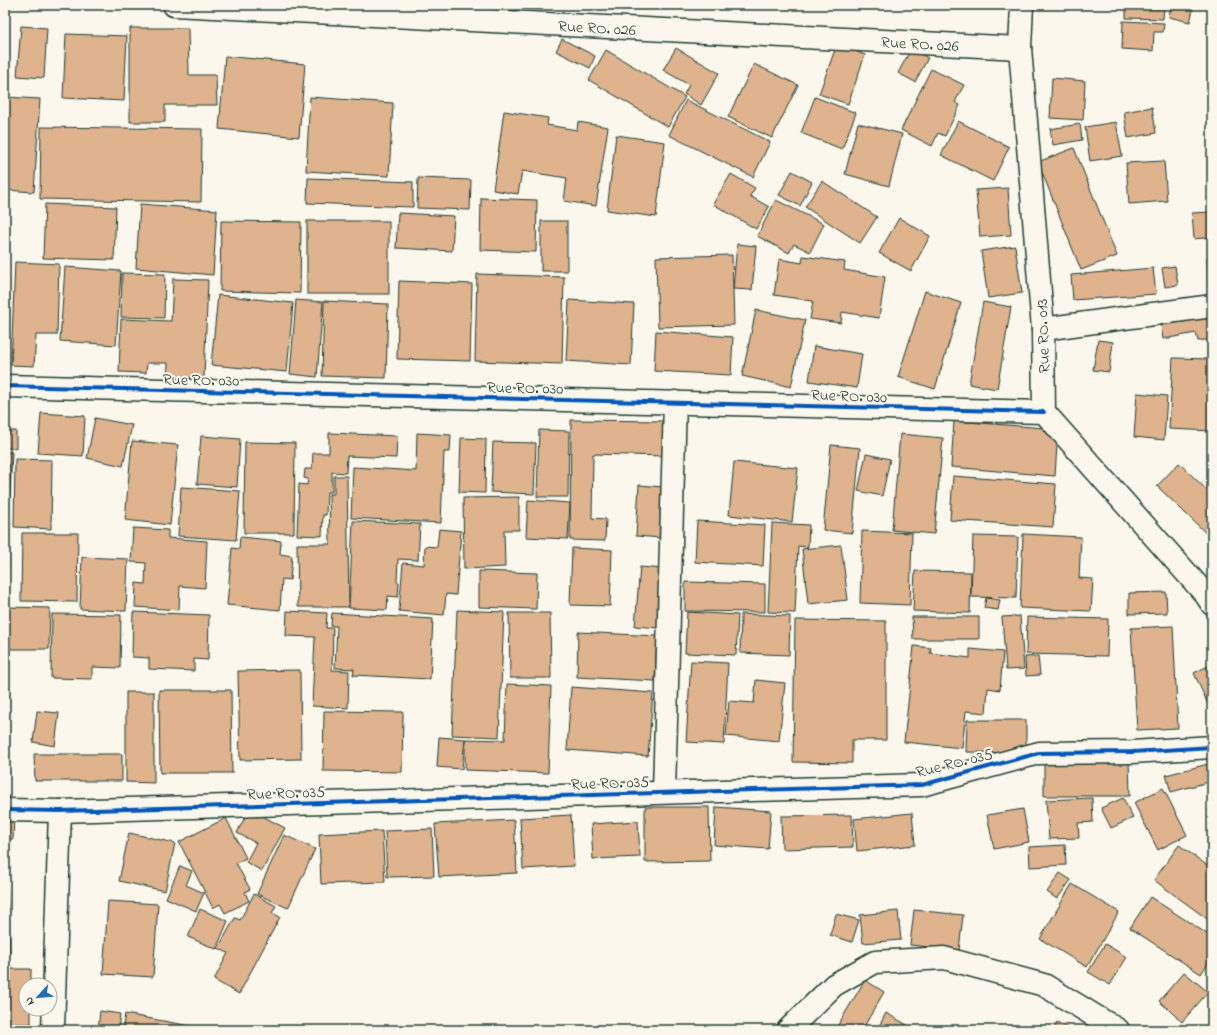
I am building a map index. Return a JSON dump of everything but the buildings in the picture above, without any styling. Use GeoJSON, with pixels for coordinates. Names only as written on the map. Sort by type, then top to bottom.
{"type":"FeatureCollection","features":[{"type":"Feature","properties":{"kind":"street","name":"Rue RO. 026"},"geometry":{"type":"LineString","coordinates":[[174,5],[1020,48]]}},
{"type":"Feature","properties":{"kind":"street","name":"Rue RO. 013"},"geometry":{"type":"LineString","coordinates":[[1022,5],[1020,48],[1043,329],[1044,412]]}},
{"type":"Feature","properties":{"kind":"street"},"geometry":{"type":"LineString","coordinates":[[1043,329],[1212,306]]}},
{"type":"Feature","properties":{"kind":"street","name":"Rue RO. 030"},"geometry":{"type":"LineString","coordinates":[[5,386],[1044,412]]}},
{"type":"Feature","properties":{"kind":"street"},"geometry":{"type":"LineString","coordinates":[[664,792],[675,402]]}},
{"type":"Feature","properties":{"kind":"street"},"geometry":{"type":"LineString","coordinates":[[1044,412],[1206,595],[1212,604]]}},
{"type":"Feature","properties":{"kind":"street","name":"Rue RO. 035"},"geometry":{"type":"LineString","coordinates":[[5,810],[60,811],[922,785],[1038,753],[1132,752],[1212,747]]}},
{"type":"Feature","properties":{"kind":"street"},"geometry":{"type":"LineString","coordinates":[[53,1030],[60,811]]}},
{"type":"Feature","properties":{"kind":"street"},"geometry":{"type":"LineString","coordinates":[[788,1030],[834,985],[875,962],[944,958],[1044,986],[1118,1030]]}},
{"type":"Feature","properties":{"kind":"cycle path"},"geometry":{"type":"LineString","coordinates":[[5,386],[1044,412]]}},
{"type":"Feature","properties":{"kind":"cycle path"},"geometry":{"type":"LineString","coordinates":[[5,810],[60,811],[922,785],[1039,753],[1132,752],[1212,747]]}}]}
